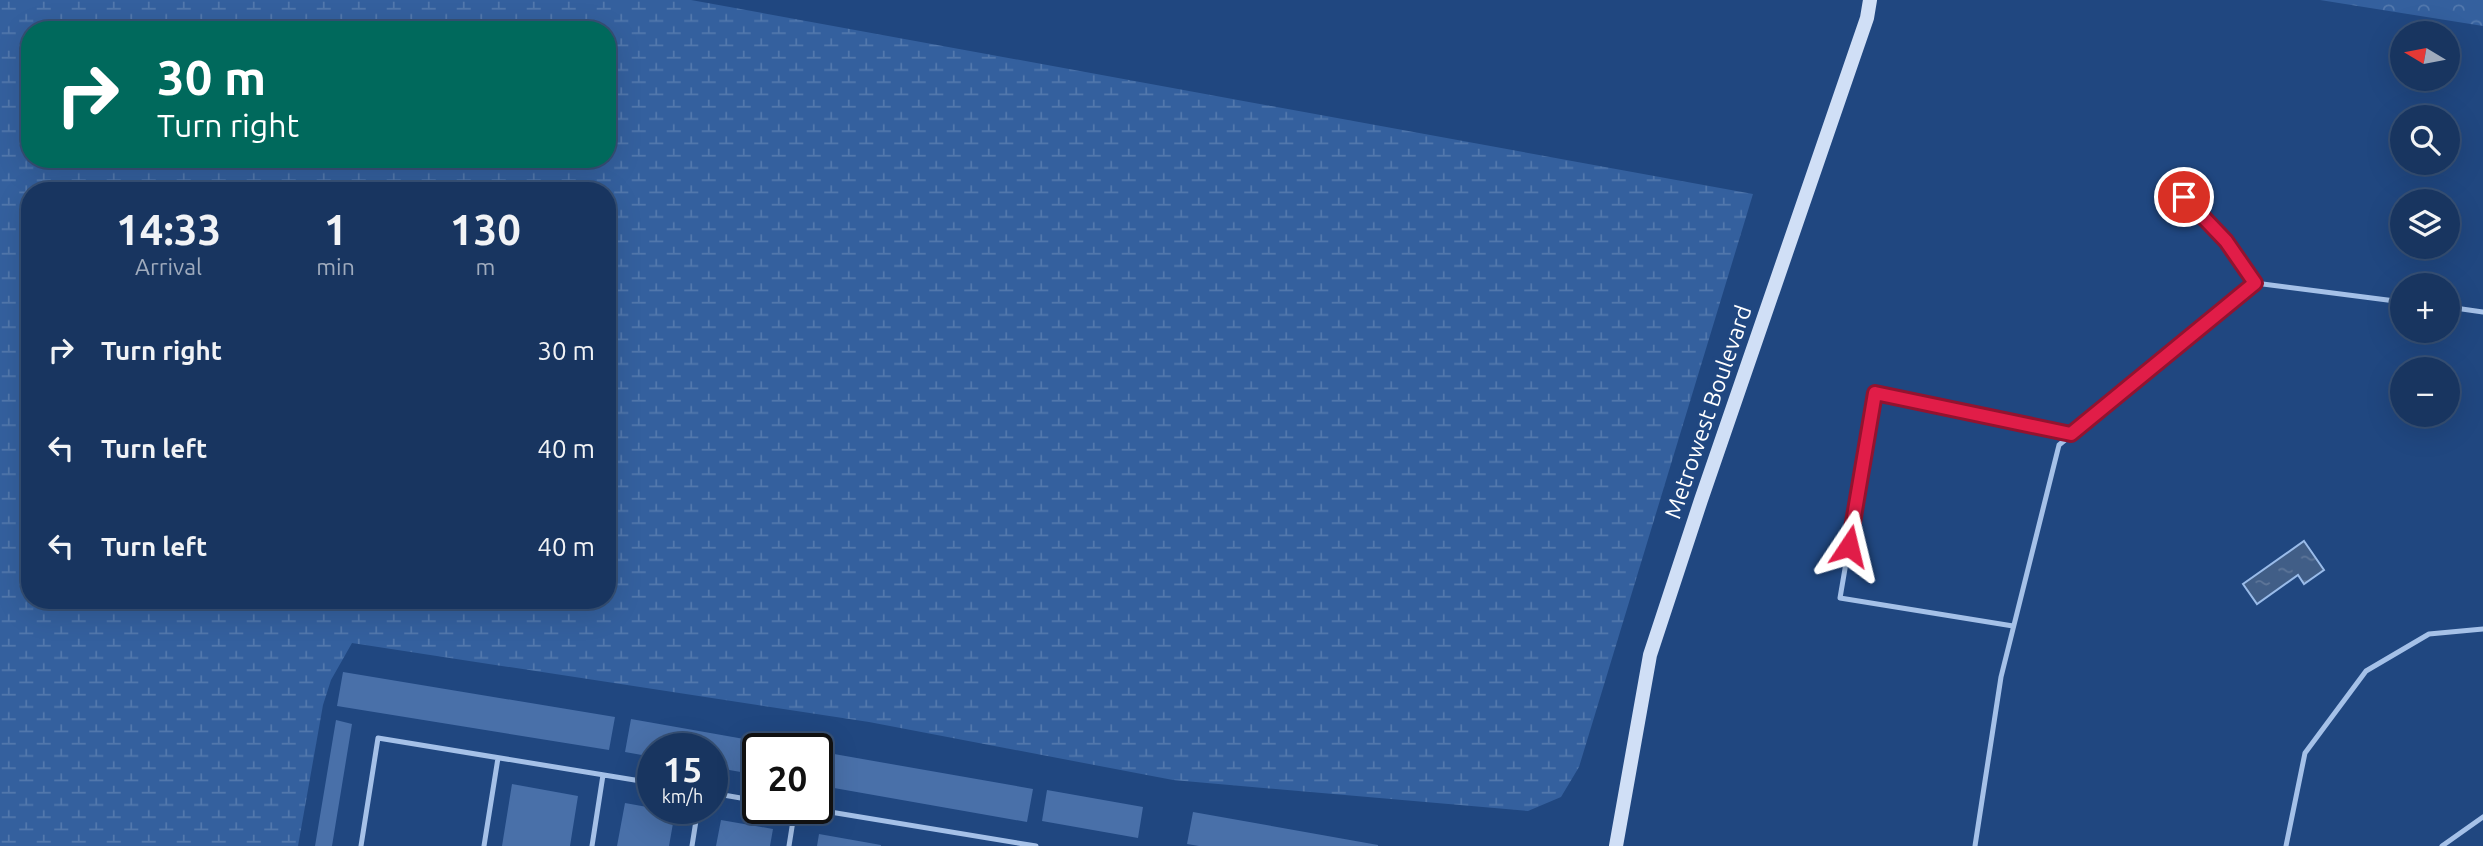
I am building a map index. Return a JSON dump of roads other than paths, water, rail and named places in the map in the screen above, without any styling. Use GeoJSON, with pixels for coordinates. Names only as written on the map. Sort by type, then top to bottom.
{"type":"FeatureCollection","features":[{"type":"Feature","properties":{"kind":"street","name":"Metrowest Boulevard"},"geometry":{"type":"LineString","coordinates":[[1616,846],[1650,655],[1867,18],[1870,0]]}},
{"type":"Feature","properties":{"kind":"lane"},"geometry":{"type":"LineString","coordinates":[[2184,197],[2226,241],[2255,283]]}},
{"type":"Feature","properties":{"kind":"lane"},"geometry":{"type":"LineString","coordinates":[[1975,846],[2001,677],[2059,445],[2255,283],[2390,300]]}},
{"type":"Feature","properties":{"kind":"lane"},"geometry":{"type":"LineString","coordinates":[[2460,309],[2483,312]]}},
{"type":"Feature","properties":{"kind":"lane"},"geometry":{"type":"LineString","coordinates":[[2013,626],[1840,598],[1875,393],[2071,434]]}},
{"type":"Feature","properties":{"kind":"lane"},"geometry":{"type":"LineString","coordinates":[[2286,846],[2305,753],[2366,671],[2429,634],[2483,629]]}},
{"type":"Feature","properties":{"kind":"lane"},"geometry":{"type":"LineString","coordinates":[[361,846],[378,738],[637,780]]}},
{"type":"Feature","properties":{"kind":"lane"},"geometry":{"type":"LineString","coordinates":[[484,846],[498,758]]}},
{"type":"Feature","properties":{"kind":"lane"},"geometry":{"type":"LineString","coordinates":[[592,846],[603,775]]}},
{"type":"Feature","properties":{"kind":"lane"},"geometry":{"type":"LineString","coordinates":[[833,812],[1036,846]]}},
{"type":"Feature","properties":{"kind":"lane"},"geometry":{"type":"LineString","coordinates":[[2442,846],[2483,817]]}},
{"type":"Feature","properties":{"kind":"lane"},"geometry":{"type":"LineString","coordinates":[[692,846],[695,824]]}},
{"type":"Feature","properties":{"kind":"lane"},"geometry":{"type":"LineString","coordinates":[[789,846],[793,824]]}},
{"type":"Feature","properties":{"kind":"water"},"geometry":{"type":"Polygon","coordinates":[[[2304,541],[2324,570],[2304,584],[2298,575],[2257,604],[2243,584],[2304,541]]]}}]}
